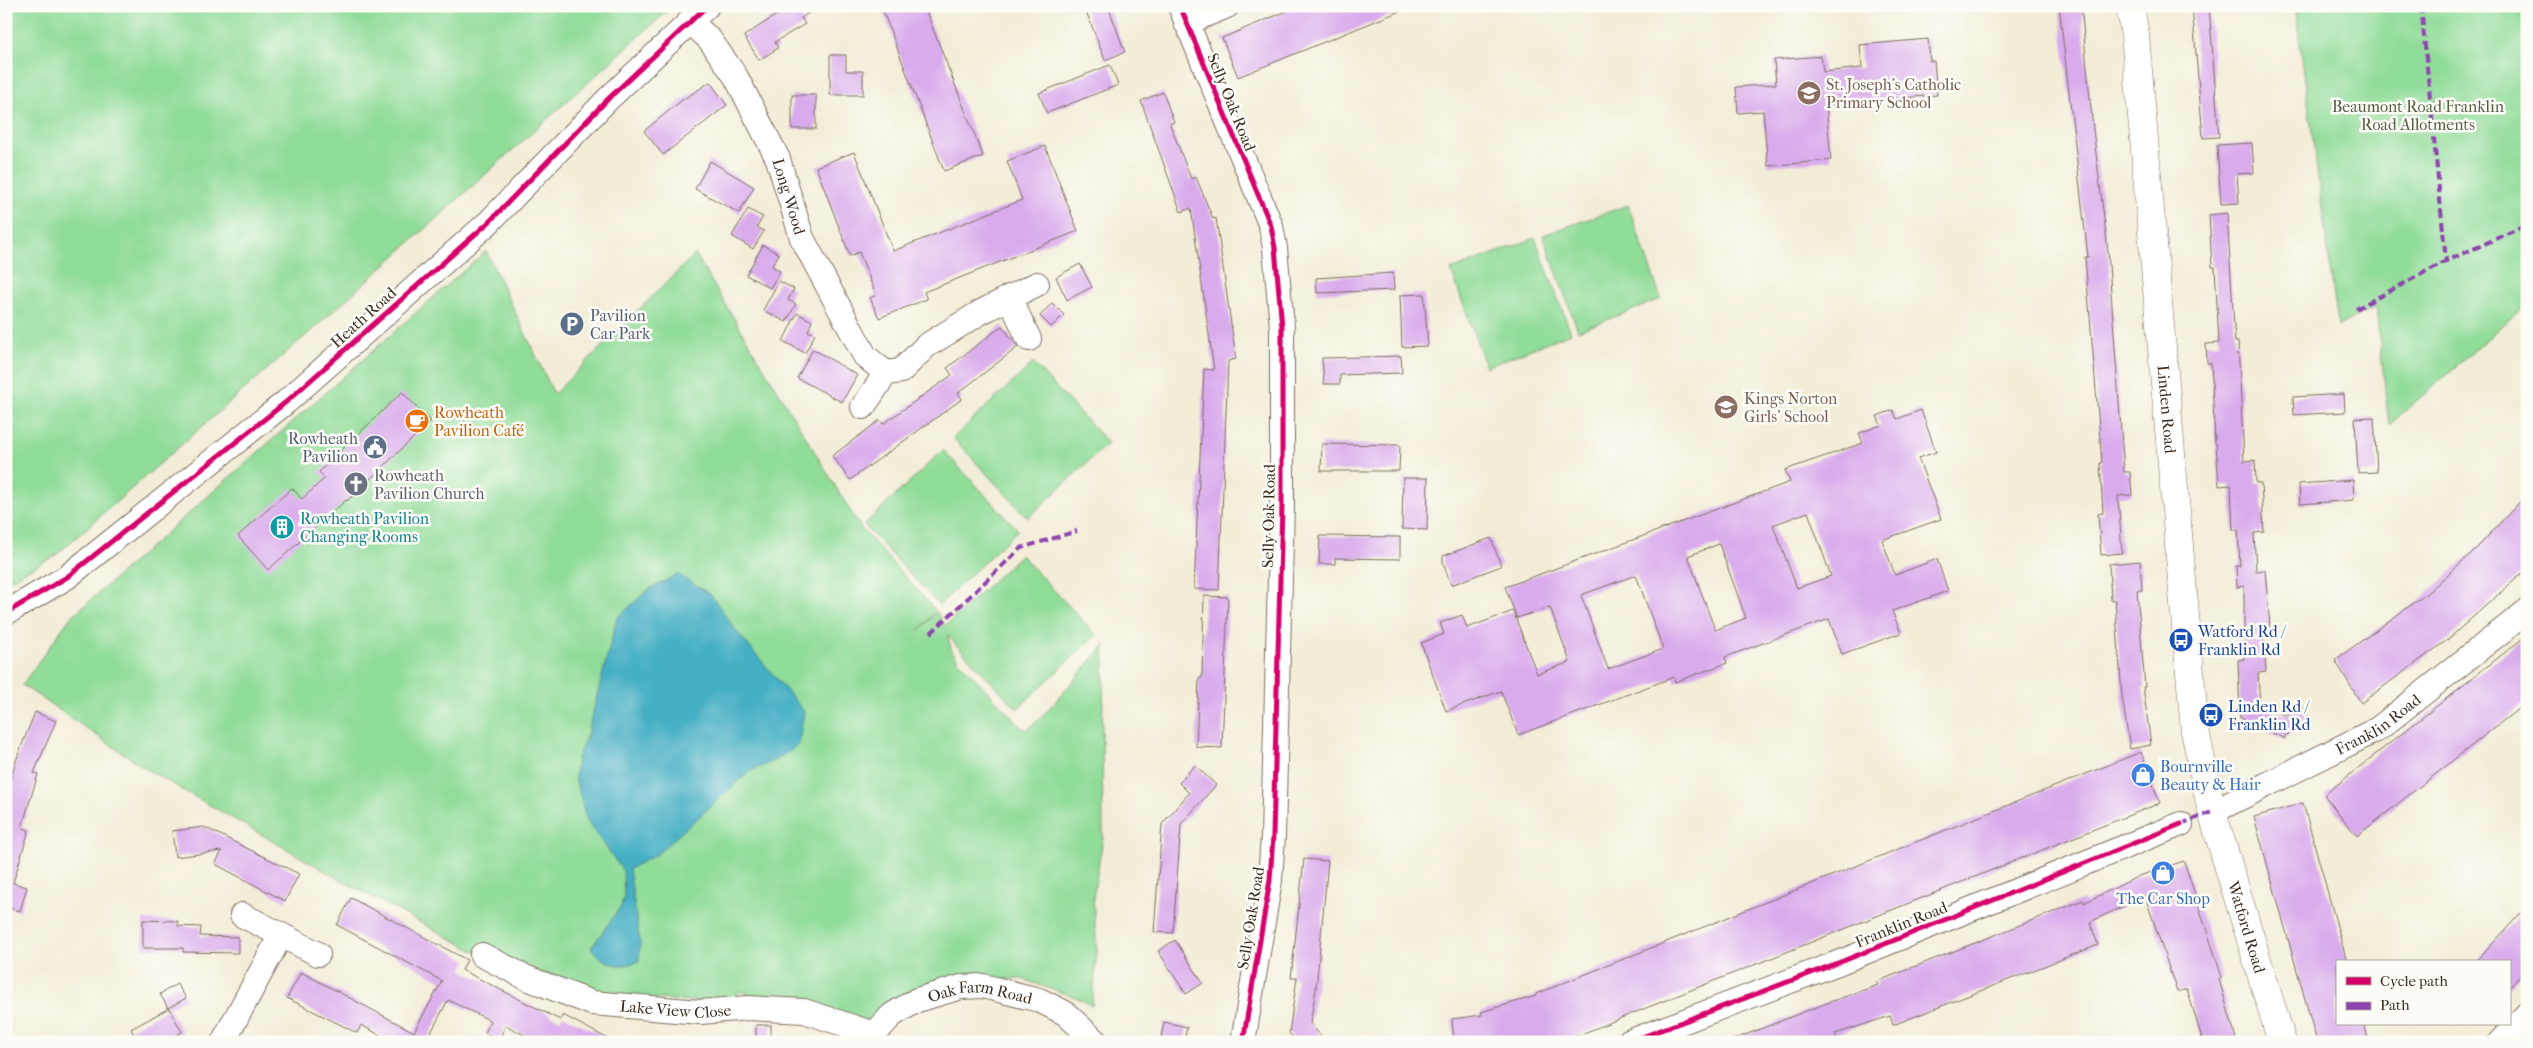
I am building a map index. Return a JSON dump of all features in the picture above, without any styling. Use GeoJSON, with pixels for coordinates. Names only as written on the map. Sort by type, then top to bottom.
{"type":"FeatureCollection","features":[{"type":"Feature","properties":{"kind":"highway","name":"Linden Road"},"geometry":{"type":"LineString","coordinates":[[2130,6],[2137,55],[2195,731],[2212,812]]}},
{"type":"Feature","properties":{"kind":"highway","name":"Watford Road"},"geometry":{"type":"LineString","coordinates":[[2212,812],[2282,1042]]}},
{"type":"Feature","properties":{"kind":"street"},"geometry":{"type":"LineString","coordinates":[[1183,15],[1227,6]]}},
{"type":"Feature","properties":{"kind":"street","name":"Long Wood"},"geometry":{"type":"LineString","coordinates":[[699,14],[710,40],[736,76],[778,158],[802,238],[864,356],[886,373]]}},
{"type":"Feature","properties":{"kind":"street","name":"Heath Road"},"geometry":{"type":"LineString","coordinates":[[6,613],[67,577],[286,402],[489,222],[608,98],[699,14]]}},
{"type":"Feature","properties":{"kind":"street","name":"Selly Oak Road"},"geometry":{"type":"LineString","coordinates":[[1183,15],[1271,226],[1282,327],[1282,505],[1273,836],[1270,880],[1243,1042]]}},
{"type":"Feature","properties":{"kind":"street"},"geometry":{"type":"LineString","coordinates":[[863,407],[886,373],[901,371],[926,346],[1009,297],[1037,284]]}},
{"type":"Feature","properties":{"kind":"street"},"geometry":{"type":"LineString","coordinates":[[1009,297],[1030,339]]}},
{"type":"Feature","properties":{"kind":"street","name":"Franklin Road"},"geometry":{"type":"LineString","coordinates":[[2212,812],[2378,729],[2527,611]]}},
{"type":"Feature","properties":{"kind":"street","name":"Franklin Road"},"geometry":{"type":"LineString","coordinates":[[1629,1042],[1843,961],[2181,824]]}},
{"type":"Feature","properties":{"kind":"street"},"geometry":{"type":"LineString","coordinates":[[242,915],[318,954]]}},
{"type":"Feature","properties":{"kind":"street"},"geometry":{"type":"LineString","coordinates":[[223,1042],[281,935]]}},
{"type":"Feature","properties":{"kind":"street","name":"Lake View Close"},"geometry":{"type":"LineString","coordinates":[[482,955],[527,978],[592,1003],[700,1012],[748,1008],[804,1011],[871,1038]]}},
{"type":"Feature","properties":{"kind":"street","name":"Oak Farm Road"},"geometry":{"type":"LineString","coordinates":[[871,1038],[892,1015],[918,1000],[961,987],[983,986],[1038,1000],[1065,1014],[1096,1042]]}},
{"type":"Feature","properties":{"kind":"street"},"geometry":{"type":"LineString","coordinates":[[2500,1042],[2527,1014]]}},
{"type":"Feature","properties":{"kind":"green space"},"geometry":{"type":"Polygon","coordinates":[[[6,6],[673,6],[329,315],[56,555],[6,582],[6,6]]]}},
{"type":"Feature","properties":{"kind":"green space","name":"Beaumont Road Franklin Road Allotments"},"geometry":{"type":"Polygon","coordinates":[[[2295,6],[2527,6],[2527,304],[2389,425],[2376,307],[2338,326],[2295,6]]]}},
{"type":"Feature","properties":{"kind":"green space"},"geometry":{"type":"Polygon","coordinates":[[[1628,205],[1661,299],[1578,331],[1543,235],[1628,205]]]}},
{"type":"Feature","properties":{"kind":"green space"},"geometry":{"type":"Polygon","coordinates":[[[1535,238],[1571,333],[1486,367],[1451,270],[1535,238]]]}},
{"type":"Feature","properties":{"kind":"green space"},"geometry":{"type":"Polygon","coordinates":[[[486,251],[554,394],[695,254],[860,527],[936,611],[918,631],[937,612],[945,626],[1021,555],[1096,635],[1017,709],[947,635],[952,651],[959,661],[1021,727],[1027,730],[1040,719],[1105,645],[1102,730],[1103,838],[1093,898],[1097,950],[1092,1006],[1080,999],[1022,979],[955,980],[864,1023],[758,999],[740,991],[729,1003],[599,996],[474,951],[339,879],[148,770],[22,685],[70,618],[486,251]]]}},
{"type":"Feature","properties":{"kind":"green space"},"geometry":{"type":"Polygon","coordinates":[[[1033,363],[1108,443],[1028,518],[953,438],[1033,363]]]}},
{"type":"Feature","properties":{"kind":"green space"},"geometry":{"type":"Polygon","coordinates":[[[943,450],[1018,530],[939,605],[864,525],[943,450]]]}},
{"type":"Feature","properties":{"kind":"water"},"geometry":{"type":"Polygon","coordinates":[[[678,574],[711,595],[737,632],[804,711],[799,744],[778,759],[750,771],[657,854],[629,869],[640,943],[639,961],[618,965],[607,962],[591,948],[621,906],[624,895],[623,871],[587,821],[575,778],[577,758],[587,735],[617,618],[648,590],[678,574]]]}},
{"type":"Feature","properties":{"kind":"building"},"geometry":{"type":"Polygon","coordinates":[[[773,6],[819,6],[801,18],[805,24],[775,42],[778,48],[759,60],[744,36],[778,14],[773,6]]]}},
{"type":"Feature","properties":{"kind":"building"},"geometry":{"type":"Polygon","coordinates":[[[881,6],[924,6],[983,156],[944,171],[881,6]]]}},
{"type":"Feature","properties":{"kind":"building"},"geometry":{"type":"Polygon","coordinates":[[[1084,6],[1108,6],[1125,52],[1105,60],[1084,6]]]}},
{"type":"Feature","properties":{"kind":"building"},"geometry":{"type":"Polygon","coordinates":[[[1299,6],[1410,7],[1238,77],[1222,38],[1299,6]]]}},
{"type":"Feature","properties":{"kind":"building"},"geometry":{"type":"Polygon","coordinates":[[[2059,6],[2081,6],[2093,129],[2108,251],[2124,472],[2130,472],[2132,495],[2118,496],[2122,553],[2101,555],[2098,514],[2103,513],[2100,463],[2102,463],[2085,257],[2088,257],[2059,6]]]}},
{"type":"Feature","properties":{"kind":"building"},"geometry":{"type":"Polygon","coordinates":[[[2192,6],[2209,6],[2219,137],[2203,138],[2192,6]]]}},
{"type":"Feature","properties":{"kind":"building"},"geometry":{"type":"Polygon","coordinates":[[[1928,39],[1930,61],[1934,61],[1937,95],[1826,105],[1831,160],[1768,166],[1763,111],[1738,113],[1736,87],[1776,84],[1774,60],[1821,56],[1823,72],[1862,68],[1860,45],[1928,39]]]}},
{"type":"Feature","properties":{"kind":"building"},"geometry":{"type":"Polygon","coordinates":[[[830,55],[846,55],[846,71],[863,71],[863,95],[830,95],[830,55]]]}},
{"type":"Feature","properties":{"kind":"building"},"geometry":{"type":"Polygon","coordinates":[[[1110,65],[1118,85],[1047,113],[1039,93],[1110,65]]]}},
{"type":"Feature","properties":{"kind":"building"},"geometry":{"type":"Polygon","coordinates":[[[710,82],[727,105],[663,155],[644,131],[681,101],[710,82]]]}},
{"type":"Feature","properties":{"kind":"building"},"geometry":{"type":"Polygon","coordinates":[[[1163,92],[1174,122],[1170,124],[1191,179],[1196,177],[1213,219],[1216,218],[1236,359],[1228,361],[1219,590],[1194,589],[1204,369],[1214,370],[1191,208],[1181,212],[1141,101],[1163,92]]]}},
{"type":"Feature","properties":{"kind":"building"},"geometry":{"type":"Polygon","coordinates":[[[792,95],[816,95],[816,129],[792,129],[792,95]]]}},
{"type":"Feature","properties":{"kind":"building"},"geometry":{"type":"Polygon","coordinates":[[[2252,143],[2254,173],[2237,174],[2239,203],[2221,204],[2217,145],[2252,143]]]}},
{"type":"Feature","properties":{"kind":"building"},"geometry":{"type":"Polygon","coordinates":[[[1045,146],[1078,231],[924,292],[927,299],[879,318],[870,298],[876,295],[859,252],[850,256],[816,167],[854,152],[893,251],[1022,200],[1007,161],[1045,146]]]}},
{"type":"Feature","properties":{"kind":"building"},"geometry":{"type":"Polygon","coordinates":[[[710,161],[754,187],[739,213],[695,189],[710,161]]]}},
{"type":"Feature","properties":{"kind":"building"},"geometry":{"type":"Polygon","coordinates":[[[748,209],[763,217],[757,227],[764,231],[753,249],[732,236],[748,209]]]}},
{"type":"Feature","properties":{"kind":"building"},"geometry":{"type":"Polygon","coordinates":[[[2227,213],[2235,342],[2238,342],[2244,461],[2255,460],[2256,483],[2261,483],[2264,532],[2254,533],[2256,571],[2265,570],[2270,626],[2263,626],[2266,672],[2258,673],[2260,706],[2284,715],[2302,705],[2311,721],[2285,736],[2285,739],[2240,718],[2238,660],[2244,659],[2244,586],[2237,587],[2236,566],[2240,566],[2238,530],[2233,530],[2231,485],[2219,486],[2211,363],[2207,363],[2206,344],[2219,343],[2215,267],[2212,267],[2209,215],[2227,213]]]}},
{"type":"Feature","properties":{"kind":"building"},"geometry":{"type":"Polygon","coordinates":[[[763,245],[779,254],[772,266],[780,271],[770,288],[746,275],[763,245]]]}},
{"type":"Feature","properties":{"kind":"building"},"geometry":{"type":"Polygon","coordinates":[[[1080,264],[1092,287],[1067,300],[1056,277],[1080,264]]]}},
{"type":"Feature","properties":{"kind":"building"},"geometry":{"type":"Polygon","coordinates":[[[1393,273],[1394,290],[1317,293],[1316,278],[1393,273]]]}},
{"type":"Feature","properties":{"kind":"building"},"geometry":{"type":"Polygon","coordinates":[[[779,281],[794,289],[788,300],[796,304],[786,322],[763,310],[779,281]]]}},
{"type":"Feature","properties":{"kind":"building"},"geometry":{"type":"Polygon","coordinates":[[[1424,294],[1428,346],[1402,347],[1400,295],[1424,294]]]}},
{"type":"Feature","properties":{"kind":"building"},"geometry":{"type":"Polygon","coordinates":[[[1052,303],[1064,315],[1051,327],[1040,316],[1052,303]]]}},
{"type":"Feature","properties":{"kind":"building"},"geometry":{"type":"Polygon","coordinates":[[[797,313],[812,321],[808,331],[815,334],[805,353],[783,341],[797,313]]]}},
{"type":"Feature","properties":{"kind":"building"},"geometry":{"type":"Polygon","coordinates":[[[1002,326],[1018,347],[958,393],[962,399],[850,480],[832,456],[880,420],[883,424],[952,375],[947,368],[1002,326]]]}},
{"type":"Feature","properties":{"kind":"building"},"geometry":{"type":"Polygon","coordinates":[[[813,349],[857,375],[842,402],[797,378],[813,349]]]}},
{"type":"Feature","properties":{"kind":"building"},"geometry":{"type":"Polygon","coordinates":[[[1401,356],[1402,373],[1340,375],[1340,384],[1324,384],[1322,358],[1401,356]]]}},
{"type":"Feature","properties":{"kind":"building"},"geometry":{"type":"Polygon","coordinates":[[[402,392],[431,421],[347,501],[268,570],[238,536],[292,488],[302,499],[325,478],[319,472],[402,392]]]}},
{"type":"Feature","properties":{"kind":"building"},"geometry":{"type":"Polygon","coordinates":[[[2344,394],[2345,412],[2294,415],[2293,397],[2344,394]]]}},
{"type":"Feature","properties":{"kind":"building"},"geometry":{"type":"Polygon","coordinates":[[[1893,410],[1897,419],[1921,410],[1936,452],[1918,458],[1941,519],[1882,540],[1895,575],[1937,559],[1948,591],[1892,611],[1901,633],[1842,654],[1829,619],[1725,657],[1727,663],[1675,682],[1674,677],[1518,735],[1501,691],[1446,711],[1421,643],[1444,634],[1440,623],[1462,615],[1467,628],[1513,611],[1537,674],[1570,662],[1550,607],[1517,618],[1505,587],[1790,482],[1785,470],[1863,443],[1859,433],[1881,425],[1877,416],[1893,410]],[[1808,512],[1773,525],[1797,588],[1831,576],[1808,512]],[[1719,544],[1688,556],[1715,630],[1746,618],[1719,544]],[[1636,575],[1581,595],[1608,669],[1663,649],[1636,575]]]}},
{"type":"Feature","properties":{"kind":"building"},"geometry":{"type":"Polygon","coordinates":[[[2374,417],[2377,472],[2358,473],[2355,418],[2374,417]]]}},
{"type":"Feature","properties":{"kind":"building"},"geometry":{"type":"Polygon","coordinates":[[[1322,444],[1400,445],[1399,471],[1321,471],[1322,444]]]}},
{"type":"Feature","properties":{"kind":"building"},"geometry":{"type":"Polygon","coordinates":[[[1403,478],[1428,478],[1427,530],[1402,529],[1403,478]]]}},
{"type":"Feature","properties":{"kind":"building"},"geometry":{"type":"Polygon","coordinates":[[[2353,480],[2354,500],[2300,504],[2299,484],[2353,480]]]}},
{"type":"Feature","properties":{"kind":"building"},"geometry":{"type":"Polygon","coordinates":[[[2527,494],[2527,569],[2446,641],[2361,703],[2335,660],[2426,594],[2476,549],[2527,494]]]}},
{"type":"Feature","properties":{"kind":"building"},"geometry":{"type":"Polygon","coordinates":[[[1320,536],[1400,537],[1400,559],[1335,558],[1335,564],[1319,564],[1320,536]]]}},
{"type":"Feature","properties":{"kind":"building"},"geometry":{"type":"Polygon","coordinates":[[[1491,538],[1501,566],[1451,585],[1443,562],[1443,556],[1491,538]]]}},
{"type":"Feature","properties":{"kind":"building"},"geometry":{"type":"Polygon","coordinates":[[[2140,561],[2142,590],[2137,590],[2145,687],[2143,687],[2151,745],[2130,749],[2122,696],[2115,600],[2111,600],[2109,564],[2140,561]]]}},
{"type":"Feature","properties":{"kind":"building"},"geometry":{"type":"Polygon","coordinates":[[[1204,596],[1228,597],[1222,748],[1196,747],[1199,678],[1202,678],[1204,596]]]}},
{"type":"Feature","properties":{"kind":"building"},"geometry":{"type":"Polygon","coordinates":[[[2527,635],[2527,702],[2357,836],[2324,795],[2527,635]]]}},
{"type":"Feature","properties":{"kind":"building"},"geometry":{"type":"Polygon","coordinates":[[[35,712],[56,721],[34,773],[38,774],[22,827],[29,830],[13,883],[27,887],[20,911],[6,907],[6,793],[18,755],[35,712]]]}},
{"type":"Feature","properties":{"kind":"building"},"geometry":{"type":"Polygon","coordinates":[[[2141,752],[2160,803],[1561,1042],[1454,1042],[1452,1019],[1482,1015],[1481,1012],[1536,996],[1536,994],[2141,752]]]}},
{"type":"Feature","properties":{"kind":"building"},"geometry":{"type":"Polygon","coordinates":[[[1195,765],[1216,785],[1181,824],[1173,933],[1154,932],[1162,824],[1189,793],[1179,783],[1195,765]]]}},
{"type":"Feature","properties":{"kind":"building"},"geometry":{"type":"Polygon","coordinates":[[[2303,803],[2346,960],[2336,960],[2336,1026],[2365,1026],[2369,1042],[2317,1042],[2254,817],[2303,803]]]}},
{"type":"Feature","properties":{"kind":"building"},"geometry":{"type":"Polygon","coordinates":[[[204,827],[299,874],[285,901],[215,864],[222,851],[175,857],[172,831],[204,827]]]}},
{"type":"Feature","properties":{"kind":"building"},"geometry":{"type":"Polygon","coordinates":[[[1304,859],[1328,861],[1316,989],[1310,1023],[1326,1042],[1297,1042],[1289,1033],[1297,978],[1291,978],[1304,859]]]}},
{"type":"Feature","properties":{"kind":"building"},"geometry":{"type":"Polygon","coordinates":[[[2184,861],[2222,977],[2219,979],[2237,1042],[2203,1042],[2187,989],[2177,992],[2145,896],[2090,922],[2098,945],[1893,1025],[1890,1016],[1835,1034],[1838,1042],[1727,1042],[1878,985],[1876,982],[2083,900],[2084,903],[2139,876],[2184,861]]]}},
{"type":"Feature","properties":{"kind":"building"},"geometry":{"type":"Polygon","coordinates":[[[351,898],[467,960],[462,970],[560,1020],[563,1015],[614,1042],[537,1042],[506,1025],[499,1039],[485,1033],[491,1021],[448,1000],[427,1040],[431,1042],[393,1042],[361,1025],[357,1033],[287,998],[301,972],[414,1032],[442,981],[337,925],[351,898]]]}},
{"type":"Feature","properties":{"kind":"building"},"geometry":{"type":"Polygon","coordinates":[[[2527,906],[2527,969],[2510,987],[2510,960],[2478,960],[2527,906]]]}},
{"type":"Feature","properties":{"kind":"building"},"geometry":{"type":"Polygon","coordinates":[[[143,920],[178,921],[178,926],[201,927],[200,936],[238,937],[238,953],[183,952],[183,948],[143,948],[143,920]]]}},
{"type":"Feature","properties":{"kind":"building"},"geometry":{"type":"Polygon","coordinates":[[[1175,940],[1203,983],[1186,994],[1158,951],[1175,940]]]}},
{"type":"Feature","properties":{"kind":"building"},"geometry":{"type":"Polygon","coordinates":[[[177,984],[186,998],[168,1008],[160,994],[177,984]]]}},
{"type":"Feature","properties":{"kind":"building"},"geometry":{"type":"Polygon","coordinates":[[[169,1008],[182,1032],[166,1042],[138,1042],[131,1029],[169,1008]]]}},
{"type":"Feature","properties":{"kind":"building"},"geometry":{"type":"Polygon","coordinates":[[[1164,1022],[1187,1027],[1184,1042],[1160,1042],[1164,1022]]]}},
{"type":"Feature","properties":{"kind":"building"},"geometry":{"type":"Polygon","coordinates":[[[756,1025],[771,1025],[771,1042],[756,1042],[756,1025]]]}},
{"type":"Feature","properties":{"kind":"marked path"},"geometry":{"type":"LineString","coordinates":[[2421,6],[2446,261]]}},
{"type":"Feature","properties":{"kind":"marked path"},"geometry":{"type":"LineString","coordinates":[[2356,309],[2446,261],[2527,225]]}},
{"type":"Feature","properties":{"kind":"marked path"},"geometry":{"type":"LineString","coordinates":[[931,633],[1021,548],[1077,531]]}},
{"type":"Feature","properties":{"kind":"marked path"},"geometry":{"type":"LineString","coordinates":[[2181,824],[2212,812]]}},
{"type":"Feature","properties":{"kind":"cycle path"},"geometry":{"type":"LineString","coordinates":[[6,613],[67,577],[286,402],[489,222],[608,99],[707,6]]}},
{"type":"Feature","properties":{"kind":"cycle path"},"geometry":{"type":"LineString","coordinates":[[1180,6],[1271,226],[1275,248],[1282,327],[1282,505],[1273,836],[1270,880],[1243,1042]]}},
{"type":"Feature","properties":{"kind":"cycle path"},"geometry":{"type":"LineString","coordinates":[[1629,1042],[1843,961],[2181,824]]}},
{"type":"Feature","properties":{"kind":"place","name":"St. Joseph's Catholic Primary School"},"geometry":{"type":"Point","coordinates":[1809,93]}},
{"type":"Feature","properties":{"kind":"place","name":"Pavilion Car Park"},"geometry":{"type":"Point","coordinates":[572,324]}},
{"type":"Feature","properties":{"kind":"place","name":"Kings Norton Girls' School"},"geometry":{"type":"Point","coordinates":[1726,407]}},
{"type":"Feature","properties":{"kind":"place","name":"Rowheath Pavilion Café"},"geometry":{"type":"Point","coordinates":[417,421]}},
{"type":"Feature","properties":{"kind":"place","name":"Rowheath Pavilion"},"geometry":{"type":"Point","coordinates":[375,447]}},
{"type":"Feature","properties":{"kind":"place","name":"Rowheath Pavilion Church"},"geometry":{"type":"Point","coordinates":[356,484]}},
{"type":"Feature","properties":{"kind":"place","name":"Rowheath Pavilion Changing Rooms"},"geometry":{"type":"Point","coordinates":[282,527]}},
{"type":"Feature","properties":{"kind":"place","name":"Watford Rd / Franklin Rd"},"geometry":{"type":"Point","coordinates":[2181,640]}},
{"type":"Feature","properties":{"kind":"place","name":"Linden Rd / Franklin Rd"},"geometry":{"type":"Point","coordinates":[2211,715]}},
{"type":"Feature","properties":{"kind":"place","name":"Bournville Beauty & Hair"},"geometry":{"type":"Point","coordinates":[2143,775]}},
{"type":"Feature","properties":{"kind":"place","name":"The Car Shop"},"geometry":{"type":"Point","coordinates":[2163,873]}}]}
